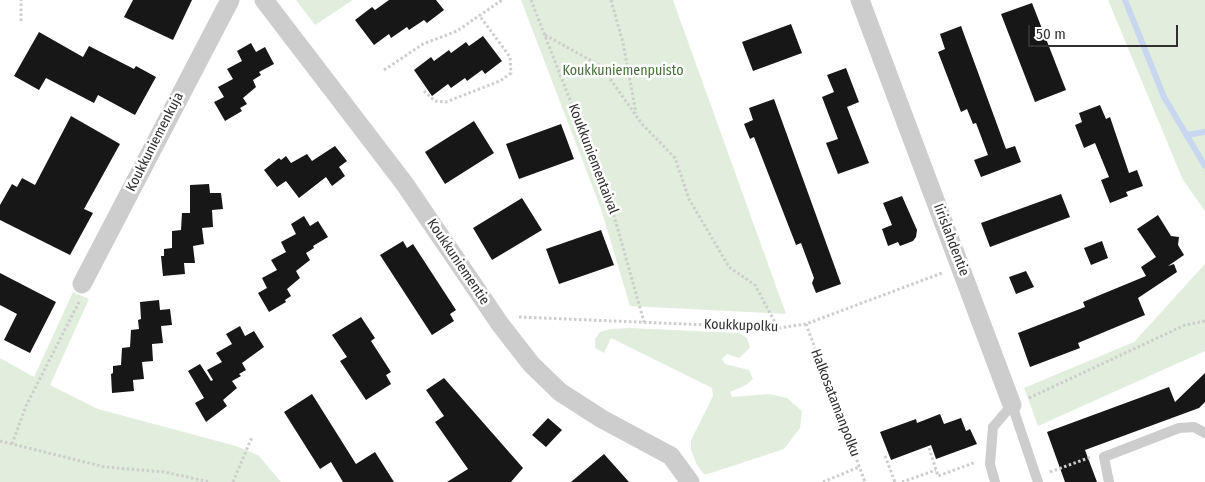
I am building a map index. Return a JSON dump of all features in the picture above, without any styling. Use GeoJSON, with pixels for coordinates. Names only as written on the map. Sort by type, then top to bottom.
{"type":"FeatureCollection","features":[{"type":"Feature","properties":{"kind":"street","name":"Koukkuniemenkuja"},"geometry":{"type":"LineString","coordinates":[[82,284],[230,0]]}},
{"type":"Feature","properties":{"kind":"street","name":"Koukkuniementie"},"geometry":{"type":"LineString","coordinates":[[264,0],[404,183],[500,324],[531,364],[560,392],[602,419],[671,456],[690,482]]}},
{"type":"Feature","properties":{"kind":"street","name":"Iirislahdentie"},"geometry":{"type":"LineString","coordinates":[[860,0],[1012,405]]}},
{"type":"Feature","properties":{"kind":"lane"},"geometry":{"type":"LineString","coordinates":[[995,482],[991,457],[993,427],[1012,405]]}},
{"type":"Feature","properties":{"kind":"lane","name":"Iirislahdentie"},"geometry":{"type":"LineString","coordinates":[[1012,405],[1037,479]]}},
{"type":"Feature","properties":{"kind":"lane"},"geometry":{"type":"LineString","coordinates":[[1109,482],[1104,457],[1179,428],[1194,427],[1205,433]]}},
{"type":"Feature","properties":{"kind":"path"},"geometry":{"type":"LineString","coordinates":[[21,0],[21,21]]}},
{"type":"Feature","properties":{"kind":"path"},"geometry":{"type":"LineString","coordinates":[[384,70],[423,44],[457,31],[502,0]]}},
{"type":"Feature","properties":{"kind":"path","name":"Koukkuniementaival"},"geometry":{"type":"LineString","coordinates":[[531,0],[611,205],[644,322]]}},
{"type":"Feature","properties":{"kind":"path"},"geometry":{"type":"LineString","coordinates":[[610,0],[624,43],[637,116]]}},
{"type":"Feature","properties":{"kind":"path"},"geometry":{"type":"LineString","coordinates":[[424,91],[435,101],[446,102],[500,81],[511,72],[510,57],[478,15]]}},
{"type":"Feature","properties":{"kind":"path"},"geometry":{"type":"LineString","coordinates":[[545,36],[601,66],[637,116],[675,158],[688,200],[729,268],[755,285],[779,328]]}},
{"type":"Feature","properties":{"kind":"path","name":"Koukkupolku"},"geometry":{"type":"LineString","coordinates":[[510,316],[779,328],[806,324],[961,266]]}},
{"type":"Feature","properties":{"kind":"path"},"geometry":{"type":"LineString","coordinates":[[12,444],[26,406],[81,298],[82,284]]}},
{"type":"Feature","properties":{"kind":"path"},"geometry":{"type":"LineString","coordinates":[[1012,405],[1185,324],[1205,321]]}},
{"type":"Feature","properties":{"kind":"path","name":"Halkosatamanpolku"},"geometry":{"type":"LineString","coordinates":[[806,324],[865,482]]}},
{"type":"Feature","properties":{"kind":"path"},"geometry":{"type":"LineString","coordinates":[[233,482],[252,437]]}},
{"type":"Feature","properties":{"kind":"path"},"geometry":{"type":"LineString","coordinates":[[0,441],[105,467],[164,472],[210,482]]}},
{"type":"Feature","properties":{"kind":"path"},"geometry":{"type":"LineString","coordinates":[[929,448],[938,476],[991,457]]}},
{"type":"Feature","properties":{"kind":"path"},"geometry":{"type":"LineString","coordinates":[[885,456],[895,482]]}},
{"type":"Feature","properties":{"kind":"path"},"geometry":{"type":"LineString","coordinates":[[1037,479],[1083,459],[1098,456],[1104,457]]}},
{"type":"Feature","properties":{"kind":"path"},"geometry":{"type":"LineString","coordinates":[[823,482],[859,468]]}},
{"type":"Feature","properties":{"kind":"path"},"geometry":{"type":"LineString","coordinates":[[902,482],[936,470]]}},
{"type":"Feature","properties":{"kind":"green space"},"geometry":{"type":"Polygon","coordinates":[[[296,0],[353,0],[315,25],[296,0]]]}},
{"type":"Feature","properties":{"kind":"green space","name":"Koukkuniemenpuisto"},"geometry":{"type":"Polygon","coordinates":[[[521,0],[673,0],[786,314],[630,306],[601,209],[521,0]]]}},
{"type":"Feature","properties":{"kind":"green space"},"geometry":{"type":"Polygon","coordinates":[[[1108,0],[1205,0],[1205,211],[1183,180],[1108,0]]]}},
{"type":"Feature","properties":{"kind":"green space"},"geometry":{"type":"Polygon","coordinates":[[[1205,264],[1205,351],[1038,426],[1024,388],[1134,342],[1205,264]]]}},
{"type":"Feature","properties":{"kind":"green space"},"geometry":{"type":"Polygon","coordinates":[[[73,292],[89,299],[50,385],[98,409],[236,446],[258,455],[281,482],[0,482],[0,358],[34,377],[73,292]]]}},
{"type":"Feature","properties":{"kind":"green space"},"geometry":{"type":"Polygon","coordinates":[[[630,328],[739,333],[747,338],[750,348],[739,358],[727,354],[722,359],[725,364],[749,370],[753,379],[746,385],[730,392],[732,397],[769,394],[787,398],[802,411],[800,428],[784,449],[704,474],[697,465],[691,450],[691,440],[713,396],[712,388],[611,338],[604,353],[595,348],[595,339],[600,332],[610,329],[630,328]]]}},
{"type":"Feature","properties":{"kind":"building"},"geometry":{"type":"Polygon","coordinates":[[[133,0],[192,0],[173,40],[124,17],[133,0]]]}},
{"type":"Feature","properties":{"kind":"building"},"geometry":{"type":"Polygon","coordinates":[[[389,0],[436,0],[444,10],[427,23],[424,20],[409,30],[407,27],[391,38],[389,34],[374,45],[355,20],[372,7],[375,10],[389,0]]]}},
{"type":"Feature","properties":{"kind":"building"},"geometry":{"type":"Polygon","coordinates":[[[1032,3],[1066,90],[1035,102],[1001,14],[1032,3]]]}},
{"type":"Feature","properties":{"kind":"building"},"geometry":{"type":"Polygon","coordinates":[[[791,24],[802,53],[753,71],[742,42],[791,24]]]}},
{"type":"Feature","properties":{"kind":"building"},"geometry":{"type":"Polygon","coordinates":[[[961,26],[1006,149],[1015,146],[1021,162],[981,177],[974,160],[988,155],[976,123],[973,124],[967,109],[961,112],[938,52],[945,49],[940,34],[961,26]]]}},
{"type":"Feature","properties":{"kind":"building"},"geometry":{"type":"Polygon","coordinates":[[[39,32],[83,57],[89,46],[134,69],[136,66],[156,77],[135,115],[98,95],[94,103],[46,78],[39,90],[14,76],[39,32]]]}},
{"type":"Feature","properties":{"kind":"building"},"geometry":{"type":"Polygon","coordinates":[[[483,36],[502,61],[485,74],[482,70],[467,81],[465,78],[451,88],[448,84],[432,96],[414,70],[431,57],[434,61],[449,50],[451,53],[466,42],[469,46],[483,36]]]}},
{"type":"Feature","properties":{"kind":"building"},"geometry":{"type":"Polygon","coordinates":[[[251,43],[256,52],[265,47],[274,64],[259,72],[261,75],[253,80],[256,87],[243,98],[247,104],[240,108],[242,111],[225,121],[214,102],[224,97],[218,87],[233,79],[227,69],[242,61],[237,51],[251,43]]]}},
{"type":"Feature","properties":{"kind":"building"},"geometry":{"type":"Polygon","coordinates":[[[846,68],[859,102],[847,107],[869,163],[838,174],[826,143],[838,139],[822,97],[834,92],[827,75],[846,68]]]}},
{"type":"Feature","properties":{"kind":"building"},"geometry":{"type":"Polygon","coordinates":[[[774,99],[841,284],[816,293],[812,283],[814,278],[801,243],[796,245],[754,137],[750,139],[744,124],[753,120],[749,108],[774,99]]]}},
{"type":"Feature","properties":{"kind":"building"},"geometry":{"type":"Polygon","coordinates":[[[1100,105],[1106,119],[1110,117],[1129,173],[1137,170],[1143,186],[1126,192],[1128,196],[1110,203],[1101,180],[1109,177],[1095,143],[1084,148],[1075,125],[1082,122],[1079,113],[1100,105]]]}},
{"type":"Feature","properties":{"kind":"building"},"geometry":{"type":"Polygon","coordinates":[[[71,116],[120,144],[84,209],[93,213],[70,255],[0,220],[0,205],[12,184],[17,187],[22,178],[35,185],[71,116]]]}},
{"type":"Feature","properties":{"kind":"building"},"geometry":{"type":"Polygon","coordinates":[[[474,121],[494,153],[445,184],[425,152],[474,121]]]}},
{"type":"Feature","properties":{"kind":"building"},"geometry":{"type":"Polygon","coordinates":[[[561,124],[574,159],[519,179],[506,144],[561,124]]]}},
{"type":"Feature","properties":{"kind":"building"},"geometry":{"type":"Polygon","coordinates":[[[335,146],[347,161],[339,167],[345,176],[332,186],[326,177],[299,198],[286,181],[277,187],[264,170],[279,158],[281,160],[286,156],[291,163],[307,154],[312,161],[335,146]]]}},
{"type":"Feature","properties":{"kind":"building"},"geometry":{"type":"Polygon","coordinates":[[[209,184],[210,193],[221,193],[223,209],[212,210],[213,227],[202,228],[204,244],[193,246],[195,263],[184,263],[185,274],[163,276],[161,256],[164,256],[164,249],[172,248],[172,231],[181,230],[182,213],[190,213],[190,185],[209,184]]]}},
{"type":"Feature","properties":{"kind":"building"},"geometry":{"type":"Polygon","coordinates":[[[1061,194],[1070,217],[990,247],[981,223],[1061,194]]]}},
{"type":"Feature","properties":{"kind":"building"},"geometry":{"type":"Polygon","coordinates":[[[902,196],[917,230],[916,237],[913,241],[900,246],[898,242],[888,246],[882,229],[892,225],[883,203],[902,196]]]}},
{"type":"Feature","properties":{"kind":"building"},"geometry":{"type":"Polygon","coordinates":[[[522,198],[542,230],[492,260],[473,228],[522,198]]]}},
{"type":"Feature","properties":{"kind":"building"},"geometry":{"type":"Polygon","coordinates":[[[1158,215],[1171,236],[1179,237],[1178,245],[1184,255],[1168,266],[1174,264],[1177,272],[1138,298],[1145,315],[1078,343],[1080,348],[1030,367],[1018,333],[1085,307],[1083,302],[1146,276],[1141,267],[1156,257],[1137,229],[1158,215]]]}},
{"type":"Feature","properties":{"kind":"building"},"geometry":{"type":"Polygon","coordinates":[[[304,216],[310,226],[318,221],[328,237],[313,246],[314,248],[306,253],[310,260],[296,271],[300,278],[287,289],[291,296],[285,300],[286,302],[269,312],[258,293],[267,288],[262,278],[277,270],[271,260],[286,252],[281,242],[296,234],[291,224],[304,216]]]}},
{"type":"Feature","properties":{"kind":"building"},"geometry":{"type":"Polygon","coordinates":[[[601,230],[614,265],[559,284],[546,249],[601,230]]]}},
{"type":"Feature","properties":{"kind":"building"},"geometry":{"type":"Polygon","coordinates":[[[403,241],[407,248],[413,244],[456,310],[450,314],[454,321],[432,335],[380,255],[403,241]]]}},
{"type":"Feature","properties":{"kind":"building"},"geometry":{"type":"Polygon","coordinates":[[[1102,241],[1108,258],[1091,265],[1084,248],[1102,241]]]}},
{"type":"Feature","properties":{"kind":"building"},"geometry":{"type":"Polygon","coordinates":[[[1026,271],[1034,287],[1016,294],[1009,277],[1026,271]]]}},
{"type":"Feature","properties":{"kind":"building"},"geometry":{"type":"Polygon","coordinates":[[[0,273],[56,302],[30,353],[4,340],[17,314],[0,305],[0,273]]]}},
{"type":"Feature","properties":{"kind":"building"},"geometry":{"type":"Polygon","coordinates":[[[159,300],[160,310],[170,309],[172,325],[161,326],[163,343],[152,344],[153,361],[142,362],[144,379],[133,380],[134,391],[112,393],[111,374],[113,373],[113,366],[121,365],[122,348],[130,347],[131,330],[139,329],[138,320],[141,319],[140,302],[159,300]]]}},
{"type":"Feature","properties":{"kind":"building"},"geometry":{"type":"Polygon","coordinates":[[[361,317],[375,338],[371,341],[391,372],[386,375],[391,384],[366,400],[340,361],[347,357],[332,335],[361,317]]]}},
{"type":"Feature","properties":{"kind":"building"},"geometry":{"type":"Polygon","coordinates":[[[240,326],[245,336],[254,331],[264,347],[242,363],[246,370],[239,374],[241,376],[232,381],[237,388],[223,400],[227,406],[206,422],[195,403],[204,398],[188,371],[200,364],[211,381],[213,380],[207,370],[222,362],[216,353],[232,344],[226,334],[240,326]]]}},
{"type":"Feature","properties":{"kind":"building"},"geometry":{"type":"Polygon","coordinates":[[[1205,373],[1205,402],[1199,408],[1085,450],[1097,482],[1065,482],[1047,432],[1169,387],[1175,402],[1205,373]]]}},
{"type":"Feature","properties":{"kind":"building"},"geometry":{"type":"Polygon","coordinates":[[[444,378],[523,468],[511,482],[447,482],[468,469],[435,422],[444,416],[426,390],[444,378]]]}},
{"type":"Feature","properties":{"kind":"building"},"geometry":{"type":"Polygon","coordinates":[[[312,394],[356,464],[375,452],[394,482],[343,482],[331,462],[320,469],[284,412],[312,394]]]}},
{"type":"Feature","properties":{"kind":"building"},"geometry":{"type":"Polygon","coordinates":[[[940,414],[944,424],[961,418],[966,431],[970,429],[977,444],[936,459],[931,445],[891,460],[880,432],[916,419],[917,423],[940,414]]]}},
{"type":"Feature","properties":{"kind":"building"},"geometry":{"type":"Polygon","coordinates":[[[548,418],[562,430],[546,447],[532,435],[548,418]]]}},
{"type":"Feature","properties":{"kind":"building"},"geometry":{"type":"Polygon","coordinates":[[[604,454],[629,482],[571,482],[604,454]]]}},
{"type":"Feature","properties":{"kind":"waterway"},"geometry":{"type":"LineString","coordinates":[[1125,0],[1164,97],[1205,166]]}},
{"type":"Feature","properties":{"kind":"waterway"},"geometry":{"type":"LineString","coordinates":[[1186,135],[1205,132]]}}]}
